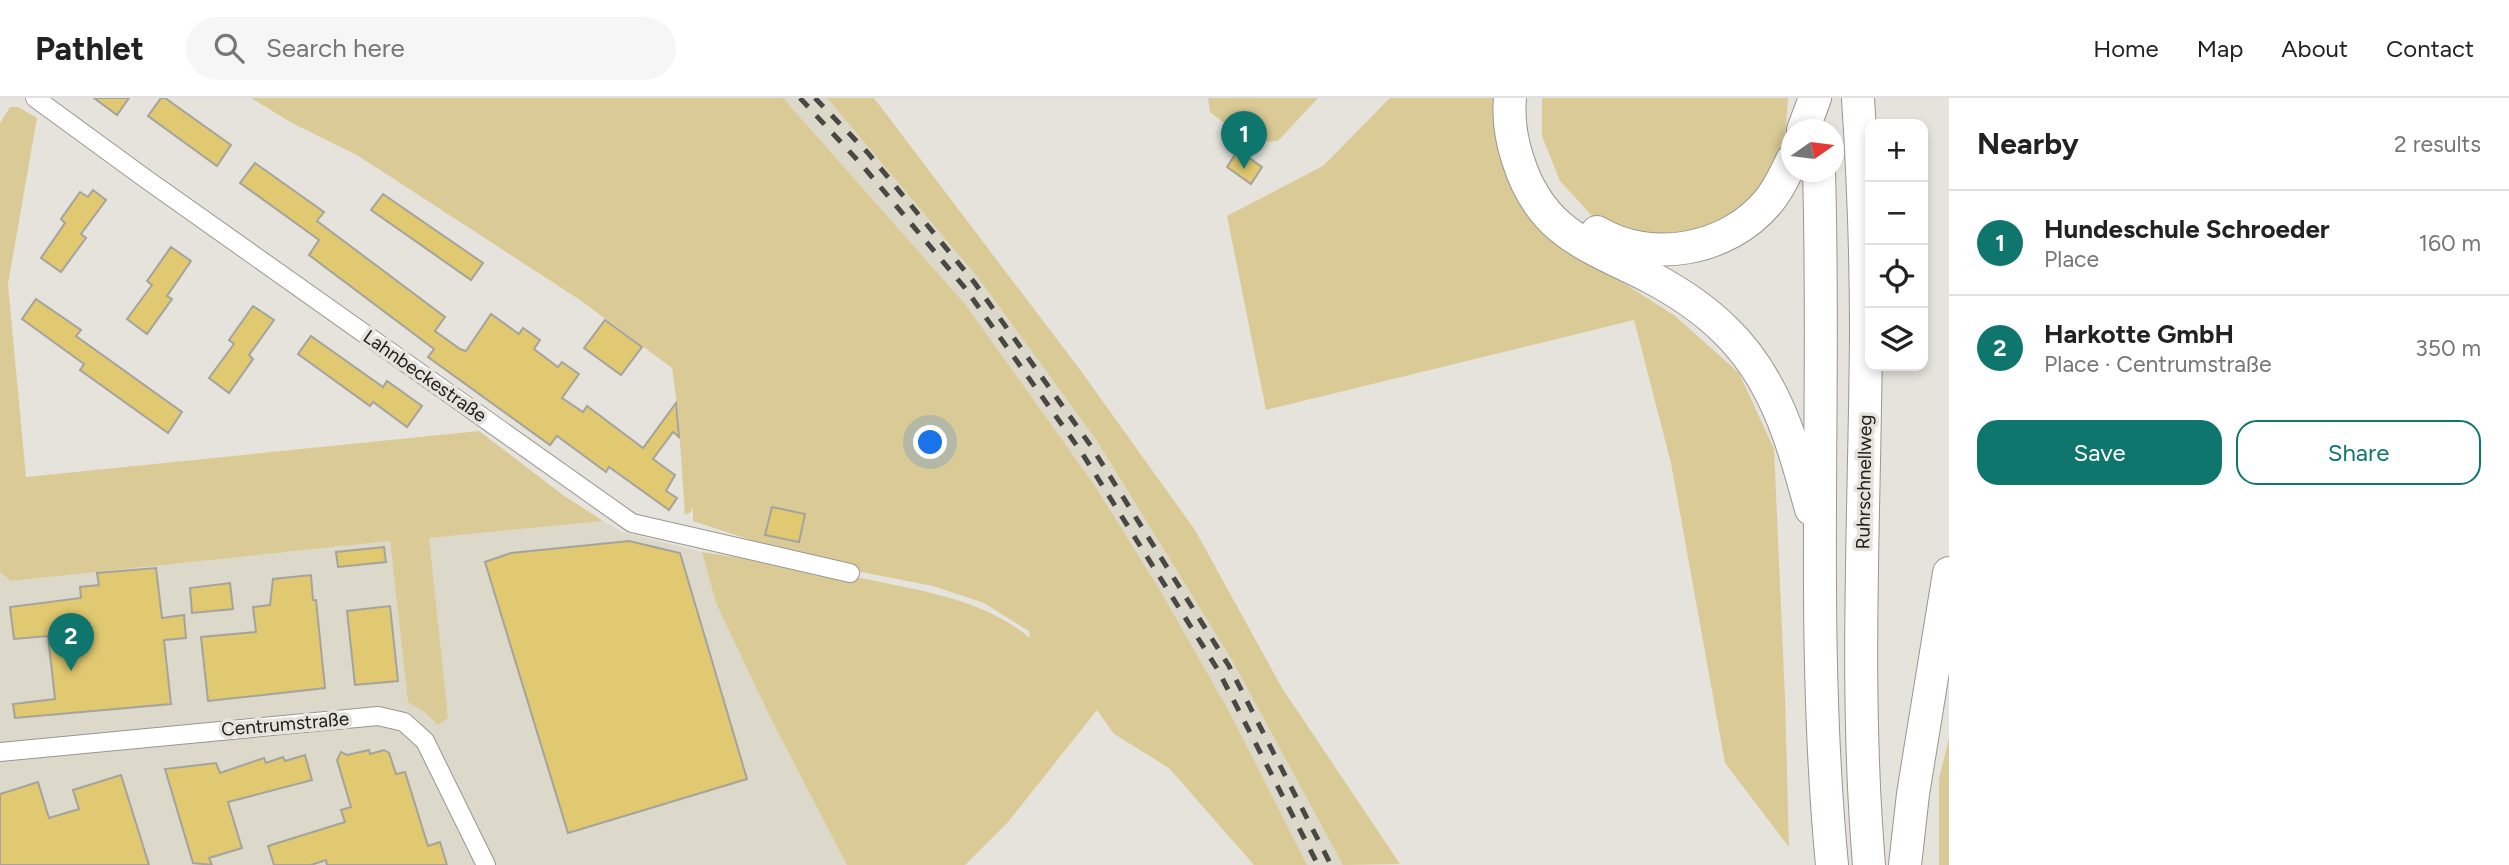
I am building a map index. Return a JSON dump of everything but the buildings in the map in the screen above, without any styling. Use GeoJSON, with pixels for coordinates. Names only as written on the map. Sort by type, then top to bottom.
{"type":"FeatureCollection","features":[{"type":"Feature","properties":{"kind":"highway"},"geometry":{"type":"LineString","coordinates":[[1510,98],[1508,119],[1521,172],[1533,196],[1549,217],[1581,243],[1651,278],[1695,305],[1749,355],[1777,403],[1787,427],[1820,540]]}},
{"type":"Feature","properties":{"kind":"highway"},"geometry":{"type":"LineString","coordinates":[[1527,98],[1529,141],[1537,166],[1549,189],[1564,208],[1604,237],[1645,249],[1687,248],[1711,241],[1752,218],[1768,202],[1781,182]]}},
{"type":"Feature","properties":{"kind":"highway"},"geometry":{"type":"LineString","coordinates":[[1807,119],[1816,98]]}},
{"type":"Feature","properties":{"kind":"highway"},"geometry":{"type":"LineString","coordinates":[[1816,98],[1817,119]]}},
{"type":"Feature","properties":{"kind":"highway","name":"Ruhrschnellweg"},"geometry":{"type":"LineString","coordinates":[[1858,98],[1866,329],[1861,682],[1869,865]]}},
{"type":"Feature","properties":{"kind":"highway"},"geometry":{"type":"LineString","coordinates":[[1819,182],[1822,402],[1820,540],[1825,752],[1832,865]]}},
{"type":"Feature","properties":{"kind":"highway"},"geometry":{"type":"LineString","coordinates":[[1905,865],[1915,781],[1949,573]]}},
{"type":"Feature","properties":{"kind":"street","name":"Lahnbeckestraße"},"geometry":{"type":"LineString","coordinates":[[36,98],[632,523],[850,573]]}},
{"type":"Feature","properties":{"kind":"street","name":"Centrumstraße"},"geometry":{"type":"LineString","coordinates":[[0,752],[378,716],[404,722],[425,741],[486,865]]}},
{"type":"Feature","properties":{"kind":"shaded area"},"geometry":{"type":"Polygon","coordinates":[[[251,98],[783,98],[965,304],[1093,483],[1161,592],[1231,715],[1307,865],[1254,865],[1169,768],[1114,734],[1097,710],[1008,822],[965,865],[847,865],[772,721],[716,603],[702,552],[850,576],[934,594],[994,615],[1030,638],[1029,631],[984,603],[933,586],[851,570],[693,521],[693,506],[691,512],[685,515],[672,368],[580,300],[357,155],[292,123],[251,98]]]}},
{"type":"Feature","properties":{"kind":"shaded area"},"geometry":{"type":"Polygon","coordinates":[[[783,98],[827,98],[979,279],[1097,441],[1233,662],[1343,865],[1307,865],[1231,715],[1093,483],[965,304],[783,98]]]}},
{"type":"Feature","properties":{"kind":"shaded area"},"geometry":{"type":"Polygon","coordinates":[[[827,98],[874,98],[1081,371],[1195,530],[1282,688],[1400,864],[1343,865],[1233,662],[1097,441],[979,279],[827,98]]]}},
{"type":"Feature","properties":{"kind":"shaded area"},"geometry":{"type":"Polygon","coordinates":[[[1208,98],[1318,98],[1278,141],[1267,141],[1241,135],[1227,125],[1210,112],[1208,98]]]}},
{"type":"Feature","properties":{"kind":"shaded area"},"geometry":{"type":"Polygon","coordinates":[[[1390,98],[1501,98],[1502,138],[1605,271],[1675,316],[1739,373],[1774,449],[1789,847],[1725,763],[1671,463],[1634,320],[1266,410],[1227,216],[1323,166],[1390,98]]]}},
{"type":"Feature","properties":{"kind":"shaded area"},"geometry":{"type":"Polygon","coordinates":[[[1542,98],[1788,98],[1786,119],[1781,119],[1781,147],[1767,183],[1728,217],[1693,231],[1649,234],[1596,220],[1560,181],[1542,136],[1542,98]]]}},
{"type":"Feature","properties":{"kind":"shaded area"},"geometry":{"type":"Polygon","coordinates":[[[10,107],[18,107],[37,118],[8,284],[26,477],[479,431],[563,495],[603,521],[429,538],[448,718],[438,725],[408,702],[390,541],[11,581],[0,572],[0,123],[10,107]]]}},
{"type":"Feature","properties":{"kind":"shaded area"},"geometry":{"type":"Polygon","coordinates":[[[603,521],[622,532],[702,552],[716,603],[772,721],[847,865],[0,865],[0,572],[11,581],[390,541],[408,701],[438,725],[448,718],[428,538],[603,521]]]}},
{"type":"Feature","properties":{"kind":"shaded area"},"geometry":{"type":"Polygon","coordinates":[[[1949,738],[1949,865],[1939,865],[1939,779],[1949,738]]]}},
{"type":"Feature","properties":{"kind":"railway"},"geometry":{"type":"LineString","coordinates":[[800,98],[862,165],[965,288],[1082,453],[1218,670],[1318,865]]}},
{"type":"Feature","properties":{"kind":"railway"},"geometry":{"type":"LineString","coordinates":[[815,98],[868,153],[974,282],[1091,446],[1229,666],[1331,865]]}},
{"type":"Feature","properties":{"kind":"place","name":"Hundeschule Schroeder"},"geometry":{"type":"Point","coordinates":[1244,169]}},
{"type":"Feature","properties":{"kind":"place","name":"Harkotte GmbH"},"geometry":{"type":"Point","coordinates":[71,671]}}]}
